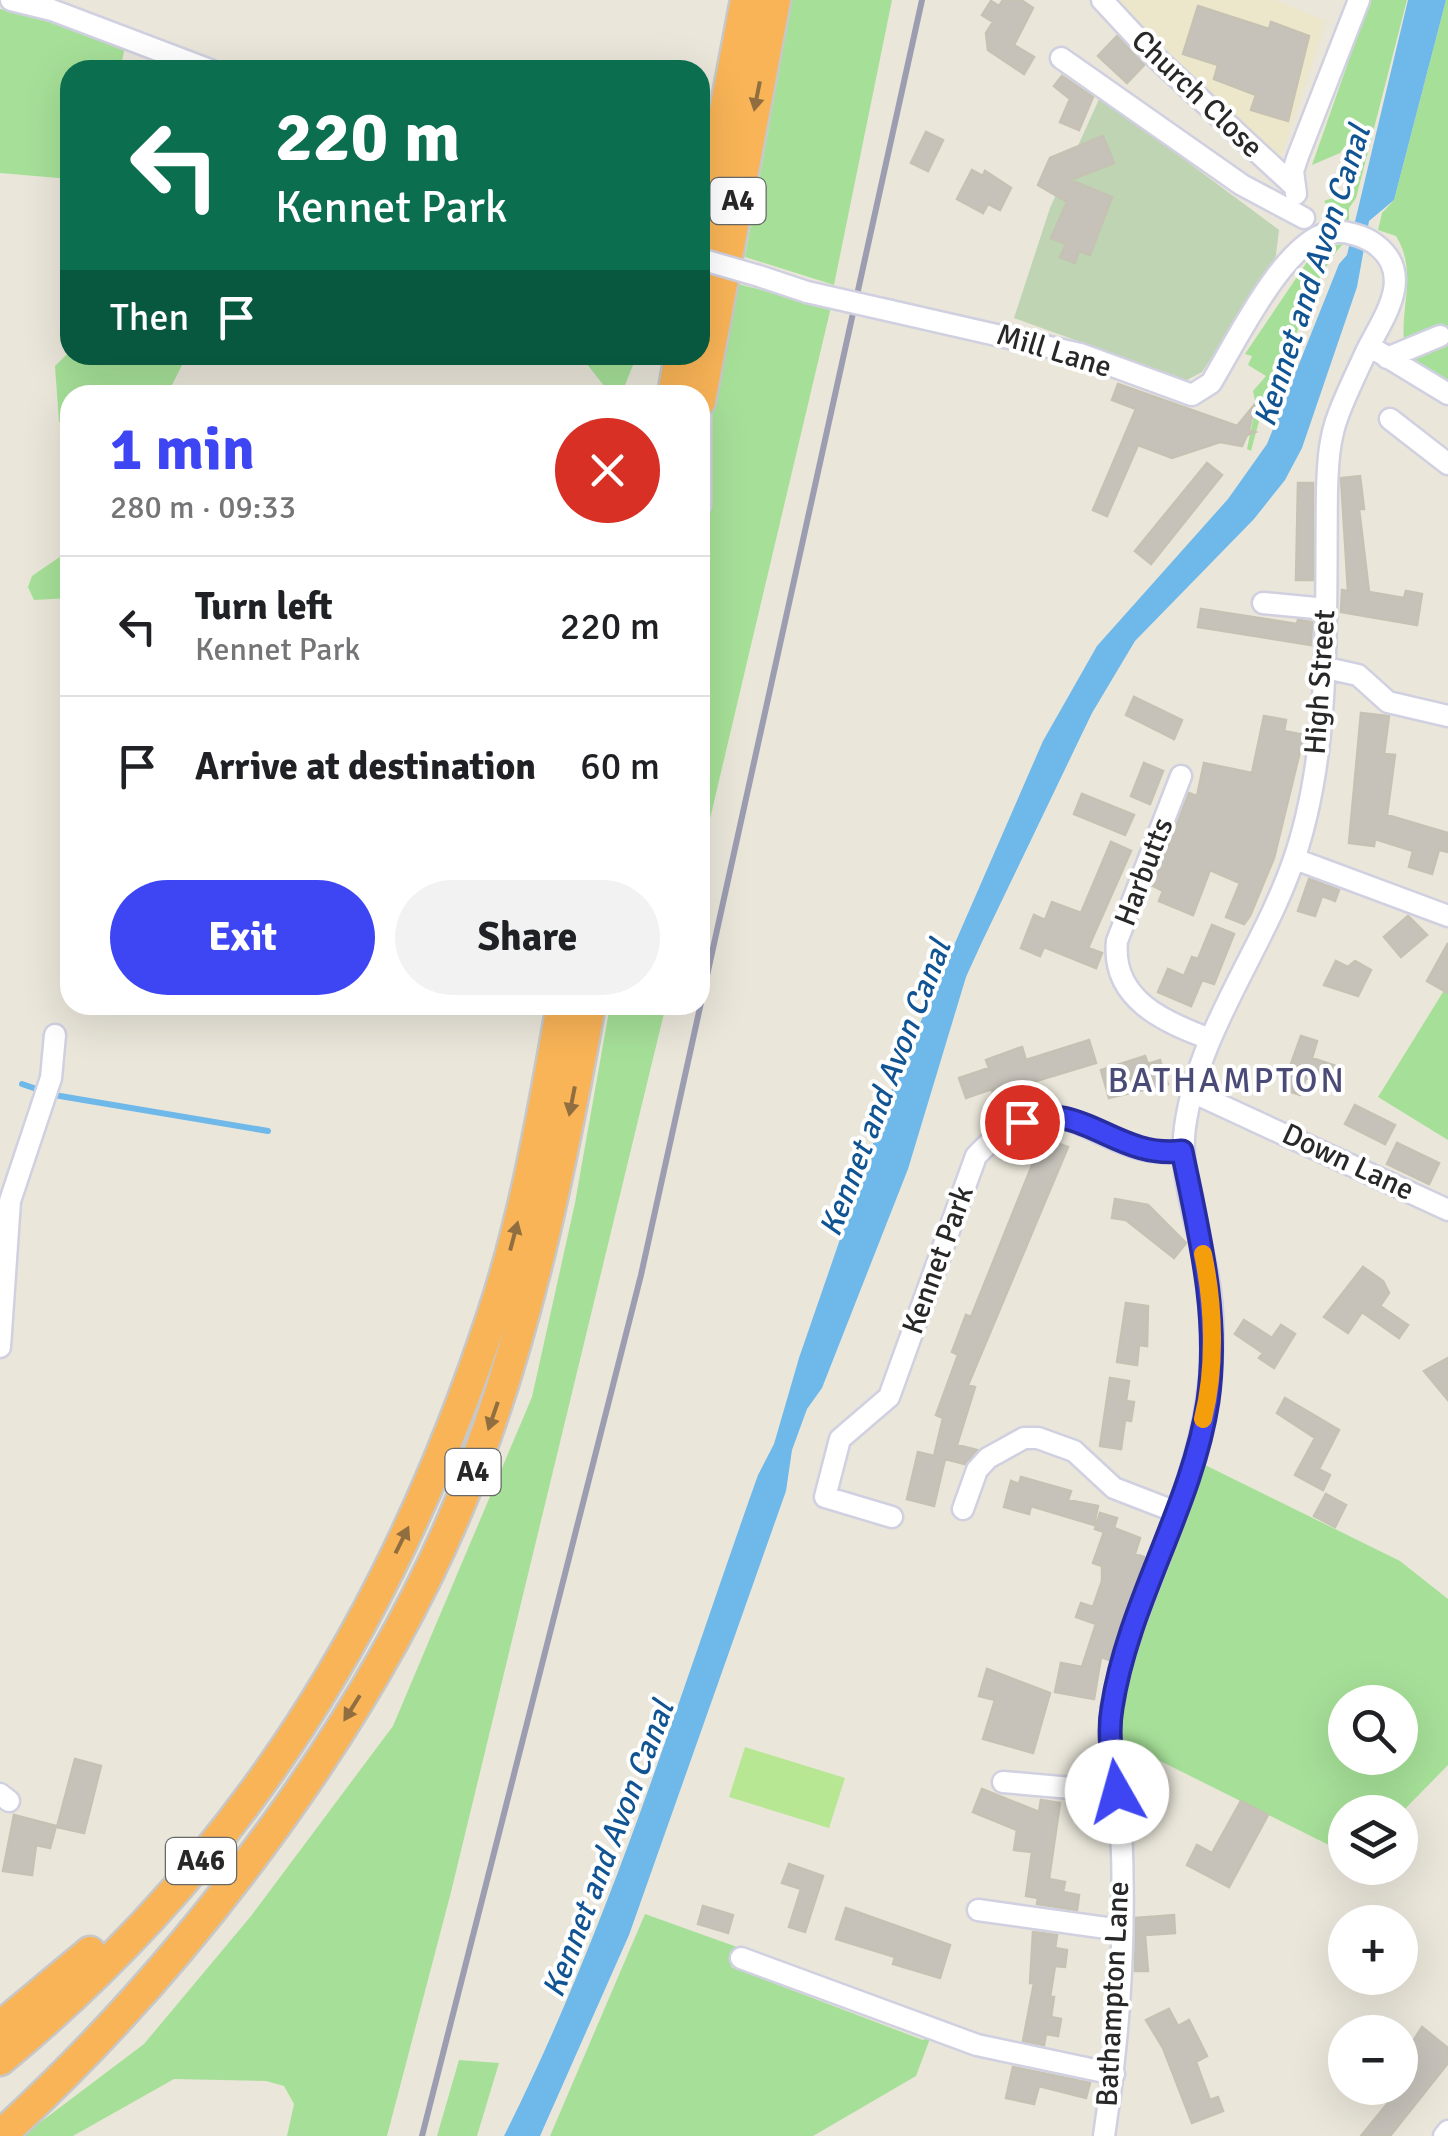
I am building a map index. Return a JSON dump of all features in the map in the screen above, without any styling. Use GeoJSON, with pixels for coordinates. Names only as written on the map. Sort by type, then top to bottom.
{"type":"FeatureCollection","features":[{"type":"Feature","properties":{"kind":"highway","name":"A4"},"geometry":{"type":"LineString","coordinates":[[710,189],[746,0]]}},
{"type":"Feature","properties":{"kind":"highway","name":"A4"},"geometry":{"type":"LineString","coordinates":[[710,348],[776,0]]}},
{"type":"Feature","properties":{"kind":"highway","name":"A4"},"geometry":{"type":"LineString","coordinates":[[357,1626],[425,1494],[494,1312],[545,1104],[582,1015]]}},
{"type":"Feature","properties":{"kind":"highway","name":"A4"},"geometry":{"type":"LineString","coordinates":[[227,1885],[354,1707],[415,1597],[476,1466],[525,1316],[548,1223],[583,1015]]}},
{"type":"Feature","properties":{"kind":"highway"},"geometry":{"type":"LineString","coordinates":[[0,2027],[79,1962],[182,1862],[224,1814],[357,1626]]}},
{"type":"Feature","properties":{"kind":"highway","name":"A46"},"geometry":{"type":"LineString","coordinates":[[0,2060],[125,1946],[200,1864],[308,1720],[340,1666],[357,1626]]}},
{"type":"Feature","properties":{"kind":"highway"},"geometry":{"type":"LineString","coordinates":[[0,2136],[73,2069],[145,1989],[227,1885]]}},
{"type":"Feature","properties":{"kind":"highway","name":"A46"},"geometry":{"type":"LineString","coordinates":[[0,2108],[54,2064],[126,1995],[227,1885]]}},
{"type":"Feature","properties":{"kind":"street"},"geometry":{"type":"LineString","coordinates":[[11,0],[52,10],[184,60]]}},
{"type":"Feature","properties":{"kind":"street","name":"Church Close"},"geometry":{"type":"LineString","coordinates":[[1102,0],[1154,56],[1294,186]]}},
{"type":"Feature","properties":{"kind":"street"},"geometry":{"type":"LineString","coordinates":[[1317,229],[1294,186],[1298,156],[1359,0]]}},
{"type":"Feature","properties":{"kind":"street","name":"Church Close"},"geometry":{"type":"LineString","coordinates":[[1061,58],[1242,185],[1317,229],[1370,241],[1391,264]]}},
{"type":"Feature","properties":{"kind":"street","name":"Mill Lane"},"geometry":{"type":"LineString","coordinates":[[710,262],[806,292],[1080,354],[1192,395],[1212,382],[1289,260],[1317,229]]}},
{"type":"Feature","properties":{"kind":"street","name":"High Street"},"geometry":{"type":"LineString","coordinates":[[1192,1092],[1210,1040],[1294,858],[1310,797],[1326,609],[1329,444],[1378,352],[1397,285],[1391,264]]}},
{"type":"Feature","properties":{"kind":"street"},"geometry":{"type":"LineString","coordinates":[[1378,352],[1440,336]]}},
{"type":"Feature","properties":{"kind":"street"},"geometry":{"type":"LineString","coordinates":[[1378,352],[1448,394]]}},
{"type":"Feature","properties":{"kind":"street"},"geometry":{"type":"LineString","coordinates":[[1390,419],[1448,464]]}},
{"type":"Feature","properties":{"kind":"street"},"geometry":{"type":"LineString","coordinates":[[1263,603],[1326,609]]}},
{"type":"Feature","properties":{"kind":"street"},"geometry":{"type":"LineString","coordinates":[[1322,667],[1358,674],[1388,702],[1448,716]]}},
{"type":"Feature","properties":{"kind":"street","name":"Harbutts"},"geometry":{"type":"LineString","coordinates":[[1181,776],[1118,941],[1115,959],[1121,979],[1142,1005],[1170,1024],[1210,1040]]}},
{"type":"Feature","properties":{"kind":"street"},"geometry":{"type":"LineString","coordinates":[[1294,858],[1448,916]]}},
{"type":"Feature","properties":{"kind":"street"},"geometry":{"type":"LineString","coordinates":[[0,1347],[10,1200],[51,1078],[55,1034]]}},
{"type":"Feature","properties":{"kind":"street","name":"Bathampton Lane"},"geometry":{"type":"LineString","coordinates":[[1104,2136],[1114,2074],[1121,1930],[1112,1708],[1208,1401],[1210,1287],[1182,1151],[1192,1092]]}},
{"type":"Feature","properties":{"kind":"street","name":"Down Lane"},"geometry":{"type":"LineString","coordinates":[[1192,1092],[1448,1210]]}},
{"type":"Feature","properties":{"kind":"street","name":"Kennet Park"},"geometry":{"type":"LineString","coordinates":[[892,1518],[825,1496],[840,1439],[888,1397],[976,1156],[1002,1129],[1041,1114],[1076,1118],[1124,1146],[1158,1154],[1182,1151]]}},
{"type":"Feature","properties":{"kind":"street"},"geometry":{"type":"LineString","coordinates":[[963,1509],[977,1470],[988,1458],[1024,1438],[1038,1438],[1074,1452],[1114,1488],[1176,1512]]}},
{"type":"Feature","properties":{"kind":"street"},"geometry":{"type":"LineString","coordinates":[[1003,1782],[1117,1792]]}},
{"type":"Feature","properties":{"kind":"street"},"geometry":{"type":"LineString","coordinates":[[978,1910],[1121,1930]]}},
{"type":"Feature","properties":{"kind":"street"},"geometry":{"type":"LineString","coordinates":[[741,1958],[977,2044],[1114,2074]]}},
{"type":"Feature","properties":{"kind":"shaded area"},"geometry":{"type":"Polygon","coordinates":[[[1117,0],[1275,0],[1326,21],[1279,162],[1117,0]]]}},
{"type":"Feature","properties":{"kind":"green space"},"geometry":{"type":"Polygon","coordinates":[[[792,0],[892,0],[834,285],[745,257],[792,0]]]}},
{"type":"Feature","properties":{"kind":"green space"},"geometry":{"type":"Polygon","coordinates":[[[1370,0],[1407,0],[1356,198],[1349,208],[1349,221],[1335,215],[1324,201],[1349,192],[1363,140],[1351,138],[1340,153],[1312,165],[1370,0]]]}},
{"type":"Feature","properties":{"kind":"green space"},"geometry":{"type":"Polygon","coordinates":[[[1446,0],[1448,391],[1417,372],[1407,354],[1404,253],[1396,236],[1378,230],[1382,213],[1394,200],[1446,0]]]}},
{"type":"Feature","properties":{"kind":"green space"},"geometry":{"type":"Polygon","coordinates":[[[0,9],[46,17],[125,47],[122,60],[60,60],[60,178],[0,173],[0,9]]]}},
{"type":"Feature","properties":{"kind":"green space"},"geometry":{"type":"Polygon","coordinates":[[[1100,97],[1279,230],[1275,263],[1202,372],[1187,380],[1014,318],[1050,208],[1100,97]]]}},
{"type":"Feature","properties":{"kind":"green space"},"geometry":{"type":"Polygon","coordinates":[[[1343,244],[1310,299],[1269,407],[1263,406],[1251,451],[1247,449],[1256,405],[1253,391],[1266,376],[1248,365],[1252,356],[1245,354],[1309,259],[1322,247],[1343,244]]]}},
{"type":"Feature","properties":{"kind":"green space"},"geometry":{"type":"Polygon","coordinates":[[[734,283],[831,307],[710,819],[710,421],[734,283]]]}},
{"type":"Feature","properties":{"kind":"green space"},"geometry":{"type":"Polygon","coordinates":[[[60,361],[60,365],[182,365],[172,385],[60,385],[60,422],[55,366],[60,361]]]}},
{"type":"Feature","properties":{"kind":"green space"},"geometry":{"type":"Polygon","coordinates":[[[588,365],[633,365],[625,385],[603,385],[588,365]]]}},
{"type":"Feature","properties":{"kind":"green space"},"geometry":{"type":"Polygon","coordinates":[[[60,557],[60,599],[34,600],[28,587],[32,576],[60,557]]]}},
{"type":"Feature","properties":{"kind":"green space"},"geometry":{"type":"Polygon","coordinates":[[[1448,984],[1448,1140],[1378,1097],[1448,984]]]}},
{"type":"Feature","properties":{"kind":"green space"},"geometry":{"type":"Polygon","coordinates":[[[608,1015],[664,1015],[451,1892],[387,2136],[287,2136],[294,2104],[284,2086],[266,2081],[174,2079],[73,2136],[22,2136],[144,2044],[251,1916],[393,1726],[532,1397],[575,1203],[608,1015]]]}},
{"type":"Feature","properties":{"kind":"green space"},"geometry":{"type":"Polygon","coordinates":[[[1201,1463],[1400,1561],[1448,1599],[1448,1765],[1418,1796],[1328,1795],[1328,1845],[1120,1741],[1131,1670],[1163,1566],[1201,1463]]]}},
{"type":"Feature","properties":{"kind":"green space"},"geometry":{"type":"Polygon","coordinates":[[[745,1747],[845,1778],[829,1828],[729,1797],[745,1747]]]}},
{"type":"Feature","properties":{"kind":"green space"},"geometry":{"type":"Polygon","coordinates":[[[645,1914],[737,1947],[731,1967],[923,2040],[931,2036],[916,2076],[813,2136],[550,2136],[645,1914]]]}},
{"type":"Feature","properties":{"kind":"green space"},"geometry":{"type":"Polygon","coordinates":[[[459,2060],[499,2063],[477,2136],[437,2136],[459,2060]]]}},
{"type":"Feature","properties":{"kind":"water"},"geometry":{"type":"Polygon","coordinates":[[[1408,0],[1446,0],[1394,200],[1369,221],[1357,287],[1302,448],[1285,480],[1254,519],[1135,641],[1092,713],[981,944],[966,977],[908,1169],[822,1388],[807,1409],[792,1450],[786,1491],[629,1935],[540,2136],[504,2136],[577,1975],[641,1810],[758,1475],[774,1444],[799,1358],[894,1083],[1043,741],[1097,646],[1228,499],[1267,444],[1339,264],[1347,255],[1408,0]]]}},
{"type":"Feature","properties":{"kind":"building"},"geometry":{"type":"Polygon","coordinates":[[[1003,0],[1021,0],[1033,8],[1014,45],[1034,57],[1024,74],[988,50],[986,33],[993,22],[982,15],[991,1],[999,6],[1003,0]]]}},
{"type":"Feature","properties":{"kind":"building"},"geometry":{"type":"Polygon","coordinates":[[[1198,6],[1269,29],[1271,22],[1309,36],[1288,121],[1251,110],[1256,95],[1214,79],[1218,65],[1183,54],[1198,6]]]}},
{"type":"Feature","properties":{"kind":"building"},"geometry":{"type":"Polygon","coordinates":[[[1117,36],[1144,65],[1127,83],[1098,56],[1117,36]]]}},
{"type":"Feature","properties":{"kind":"building"},"geometry":{"type":"Polygon","coordinates":[[[1062,76],[1093,97],[1079,130],[1060,122],[1070,99],[1054,86],[1062,76]]]}},
{"type":"Feature","properties":{"kind":"building"},"geometry":{"type":"Polygon","coordinates":[[[926,132],[943,140],[928,171],[911,163],[926,132]]]}},
{"type":"Feature","properties":{"kind":"building"},"geometry":{"type":"Polygon","coordinates":[[[1103,136],[1114,163],[1070,180],[1112,197],[1090,255],[1079,251],[1075,263],[1060,257],[1066,244],[1051,238],[1067,202],[1038,185],[1050,158],[1103,136]]]}},
{"type":"Feature","properties":{"kind":"building"},"geometry":{"type":"Polygon","coordinates":[[[972,170],[983,176],[985,171],[1011,188],[1000,210],[988,204],[983,213],[957,199],[972,170]]]}},
{"type":"Feature","properties":{"kind":"building"},"geometry":{"type":"Polygon","coordinates":[[[1118,384],[1237,426],[1255,404],[1249,430],[1255,432],[1247,435],[1242,446],[1220,442],[1172,458],[1138,445],[1107,516],[1093,510],[1136,409],[1112,400],[1118,384]]]}},
{"type":"Feature","properties":{"kind":"building"},"geometry":{"type":"Polygon","coordinates":[[[1207,463],[1222,475],[1151,564],[1135,551],[1207,463]]]}},
{"type":"Feature","properties":{"kind":"building"},"geometry":{"type":"Polygon","coordinates":[[[1360,476],[1364,509],[1359,509],[1369,592],[1404,598],[1406,591],[1422,594],[1417,625],[1341,612],[1342,590],[1348,591],[1341,478],[1360,476]]]}},
{"type":"Feature","properties":{"kind":"building"},"geometry":{"type":"Polygon","coordinates":[[[1298,483],[1313,483],[1313,580],[1296,580],[1298,483]]]}},
{"type":"Feature","properties":{"kind":"building"},"geometry":{"type":"Polygon","coordinates":[[[1201,609],[1297,624],[1298,620],[1312,622],[1311,645],[1198,627],[1201,609]]]}},
{"type":"Feature","properties":{"kind":"building"},"geometry":{"type":"Polygon","coordinates":[[[1134,697],[1182,720],[1174,739],[1126,715],[1134,697]]]}},
{"type":"Feature","properties":{"kind":"building"},"geometry":{"type":"Polygon","coordinates":[[[1361,713],[1389,716],[1384,754],[1395,755],[1387,815],[1448,833],[1448,852],[1439,850],[1432,874],[1409,867],[1413,851],[1375,839],[1374,846],[1349,843],[1361,713]]]}},
{"type":"Feature","properties":{"kind":"building"},"geometry":{"type":"Polygon","coordinates":[[[1264,716],[1286,720],[1284,731],[1304,735],[1274,858],[1250,916],[1244,924],[1226,917],[1240,883],[1210,870],[1193,915],[1159,901],[1163,891],[1153,886],[1189,793],[1197,796],[1204,763],[1252,773],[1264,716]]]}},
{"type":"Feature","properties":{"kind":"building"},"geometry":{"type":"Polygon","coordinates":[[[1144,763],[1163,771],[1150,804],[1131,796],[1144,763]]]}},
{"type":"Feature","properties":{"kind":"building"},"geometry":{"type":"Polygon","coordinates":[[[1082,794],[1134,815],[1125,835],[1074,814],[1082,794]]]}},
{"type":"Feature","properties":{"kind":"building"},"geometry":{"type":"Polygon","coordinates":[[[1111,842],[1131,851],[1088,948],[1102,953],[1096,968],[1044,947],[1040,956],[1021,948],[1034,915],[1045,920],[1052,902],[1081,913],[1111,842]]]}},
{"type":"Feature","properties":{"kind":"building"},"geometry":{"type":"Polygon","coordinates":[[[1309,879],[1339,890],[1335,901],[1322,896],[1315,916],[1298,911],[1309,879]]]}},
{"type":"Feature","properties":{"kind":"building"},"geometry":{"type":"Polygon","coordinates":[[[1408,916],[1427,935],[1401,957],[1384,937],[1408,916]]]}},
{"type":"Feature","properties":{"kind":"building"},"geometry":{"type":"Polygon","coordinates":[[[1212,925],[1234,934],[1214,984],[1202,980],[1191,1006],[1158,992],[1168,969],[1184,976],[1192,957],[1198,959],[1212,925]]]}},
{"type":"Feature","properties":{"kind":"building"},"geometry":{"type":"Polygon","coordinates":[[[1448,943],[1448,993],[1427,981],[1448,943]]]}},
{"type":"Feature","properties":{"kind":"building"},"geometry":{"type":"Polygon","coordinates":[[[1336,961],[1348,967],[1355,961],[1371,970],[1358,996],[1324,985],[1336,961]]]}},
{"type":"Feature","properties":{"kind":"building"},"geometry":{"type":"Polygon","coordinates":[[[1301,1036],[1317,1041],[1312,1058],[1339,1067],[1332,1087],[1306,1078],[1300,1095],[1282,1089],[1301,1036]]]}},
{"type":"Feature","properties":{"kind":"building"},"geometry":{"type":"Polygon","coordinates":[[[1089,1040],[1096,1063],[993,1094],[992,1089],[966,1098],[959,1078],[989,1068],[986,1060],[1022,1047],[1026,1060],[1089,1040]]]}},
{"type":"Feature","properties":{"kind":"building"},"geometry":{"type":"Polygon","coordinates":[[[1145,1056],[1148,1064],[1160,1060],[1168,1084],[1109,1098],[1101,1070],[1145,1056]]]}},
{"type":"Feature","properties":{"kind":"building"},"geometry":{"type":"Polygon","coordinates":[[[1355,1105],[1395,1125],[1385,1144],[1345,1124],[1355,1105]]]}},
{"type":"Feature","properties":{"kind":"building"},"geometry":{"type":"Polygon","coordinates":[[[1043,1138],[1068,1147],[968,1385],[975,1387],[957,1445],[977,1450],[965,1464],[945,1459],[934,1506],[907,1499],[918,1452],[934,1456],[943,1418],[936,1415],[958,1355],[952,1352],[966,1315],[971,1317],[1043,1138]]]}},
{"type":"Feature","properties":{"kind":"building"},"geometry":{"type":"Polygon","coordinates":[[[1397,1143],[1439,1163],[1429,1184],[1387,1164],[1397,1143]]]}},
{"type":"Feature","properties":{"kind":"building"},"geometry":{"type":"Polygon","coordinates":[[[1115,1199],[1148,1205],[1186,1243],[1174,1258],[1126,1220],[1112,1218],[1115,1199]]]}},
{"type":"Feature","properties":{"kind":"building"},"geometry":{"type":"Polygon","coordinates":[[[1363,1267],[1383,1281],[1389,1293],[1380,1306],[1408,1325],[1399,1338],[1362,1312],[1348,1333],[1324,1317],[1363,1267]]]}},
{"type":"Feature","properties":{"kind":"building"},"geometry":{"type":"Polygon","coordinates":[[[1126,1303],[1148,1306],[1147,1346],[1139,1345],[1137,1365],[1117,1362],[1126,1303]]]}},
{"type":"Feature","properties":{"kind":"building"},"geometry":{"type":"Polygon","coordinates":[[[1244,1320],[1272,1338],[1281,1325],[1295,1334],[1274,1368],[1259,1358],[1263,1353],[1235,1334],[1244,1320]]]}},
{"type":"Feature","properties":{"kind":"building"},"geometry":{"type":"Polygon","coordinates":[[[1448,1358],[1448,1400],[1424,1371],[1448,1358]]]}},
{"type":"Feature","properties":{"kind":"building"},"geometry":{"type":"Polygon","coordinates":[[[1110,1378],[1129,1381],[1126,1401],[1134,1402],[1131,1421],[1125,1420],[1121,1449],[1100,1446],[1110,1378]]]}},
{"type":"Feature","properties":{"kind":"building"},"geometry":{"type":"Polygon","coordinates":[[[1285,1398],[1339,1430],[1319,1469],[1330,1475],[1323,1490],[1295,1475],[1315,1438],[1277,1413],[1285,1398]]]}},
{"type":"Feature","properties":{"kind":"building"},"geometry":{"type":"Polygon","coordinates":[[[1021,1477],[1071,1491],[1068,1500],[1098,1506],[1094,1525],[1031,1506],[1029,1514],[1004,1507],[1011,1481],[1019,1484],[1021,1477]]]}},
{"type":"Feature","properties":{"kind":"building"},"geometry":{"type":"Polygon","coordinates":[[[1326,1494],[1346,1505],[1335,1527],[1314,1516],[1326,1494]]]}},
{"type":"Feature","properties":{"kind":"building"},"geometry":{"type":"Polygon","coordinates":[[[1100,1513],[1117,1518],[1114,1528],[1140,1538],[1135,1554],[1144,1557],[1109,1660],[1101,1657],[1094,1699],[1055,1692],[1061,1663],[1082,1667],[1096,1624],[1076,1617],[1081,1603],[1093,1607],[1102,1581],[1102,1566],[1093,1563],[1104,1532],[1095,1529],[1100,1513]]]}},
{"type":"Feature","properties":{"kind":"building"},"geometry":{"type":"Polygon","coordinates":[[[987,1669],[1050,1693],[1033,1753],[983,1739],[995,1700],[979,1696],[987,1669]]]}},
{"type":"Feature","properties":{"kind":"building"},"geometry":{"type":"Polygon","coordinates":[[[75,1759],[101,1766],[84,1833],[57,1827],[75,1759]]]}},
{"type":"Feature","properties":{"kind":"building"},"geometry":{"type":"Polygon","coordinates":[[[982,1789],[1039,1812],[1041,1800],[1060,1803],[1049,1879],[1065,1882],[1063,1892],[1079,1895],[1077,1910],[1037,1904],[1038,1898],[1026,1896],[1032,1852],[1014,1850],[1017,1830],[973,1812],[982,1789]]]}},
{"type":"Feature","properties":{"kind":"building"},"geometry":{"type":"Polygon","coordinates":[[[1241,1801],[1268,1815],[1229,1887],[1187,1865],[1197,1845],[1212,1853],[1241,1801]]]}},
{"type":"Feature","properties":{"kind":"building"},"geometry":{"type":"Polygon","coordinates":[[[14,1815],[56,1826],[50,1848],[36,1845],[32,1875],[3,1871],[14,1815]]]}},
{"type":"Feature","properties":{"kind":"building"},"geometry":{"type":"Polygon","coordinates":[[[789,1864],[823,1876],[805,1932],[789,1927],[801,1889],[782,1883],[789,1864]]]}},
{"type":"Feature","properties":{"kind":"building"},"geometry":{"type":"Polygon","coordinates":[[[703,1906],[733,1915],[728,1933],[698,1924],[703,1906]]]}},
{"type":"Feature","properties":{"kind":"building"},"geometry":{"type":"Polygon","coordinates":[[[846,1908],[950,1945],[940,1978],[893,1964],[895,1957],[836,1939],[846,1908]]]}},
{"type":"Feature","properties":{"kind":"building"},"geometry":{"type":"Polygon","coordinates":[[[1174,1915],[1175,1933],[1145,1935],[1148,1971],[1135,1971],[1136,1918],[1174,1915]]]}},
{"type":"Feature","properties":{"kind":"building"},"geometry":{"type":"Polygon","coordinates":[[[1033,1932],[1057,1935],[1055,1948],[1067,1950],[1065,1967],[1055,1966],[1050,1997],[1054,1997],[1051,2017],[1061,2019],[1058,2036],[1046,2034],[1044,2045],[1023,2041],[1034,1983],[1030,1983],[1033,1932]]]}},
{"type":"Feature","properties":{"kind":"building"},"geometry":{"type":"Polygon","coordinates":[[[1169,2009],[1178,2026],[1189,2020],[1207,2056],[1196,2062],[1210,2100],[1218,2097],[1223,2111],[1192,2123],[1163,2048],[1146,2020],[1169,2009]]]}},
{"type":"Feature","properties":{"kind":"building"},"geometry":{"type":"Polygon","coordinates":[[[1422,2027],[1448,2048],[1448,2063],[1418,2101],[1418,2033],[1422,2027]]]}},
{"type":"Feature","properties":{"kind":"building"},"geometry":{"type":"Polygon","coordinates":[[[1013,2067],[1090,2083],[1086,2098],[1039,2086],[1034,2104],[1006,2098],[1013,2067]]]}},
{"type":"Feature","properties":{"kind":"building"},"geometry":{"type":"Polygon","coordinates":[[[1386,2105],[1415,2105],[1390,2136],[1361,2136],[1386,2105]]]}},
{"type":"Feature","properties":{"kind":"waterway"},"geometry":{"type":"LineString","coordinates":[[22,1084],[54,1095],[268,1131]]}},
{"type":"Feature","properties":{"kind":"railway"},"geometry":{"type":"LineString","coordinates":[[710,962],[922,0]]}},
{"type":"Feature","properties":{"kind":"railway"},"geometry":{"type":"LineString","coordinates":[[422,2136],[641,1275],[698,1015]]}},
{"type":"Feature","properties":{"kind":"slow traffic"},"geometry":{"type":"LineString","coordinates":[[1203,1254],[1210,1287],[1211,1336],[1208,1401],[1203,1419]]}},
{"type":"Feature","properties":{"kind":"district","name":"BATHAMPTON"},"geometry":{"type":"Point","coordinates":[1227,1080]}},
{"type":"Feature","properties":{"kind":"route"},"geometry":{"type":"LineString","coordinates":[[1022,1122],[1041,1114],[1076,1118],[1124,1146],[1158,1154],[1182,1151],[1210,1287],[1208,1401],[1187,1483],[1150,1582],[1112,1708],[1110,1741],[1117,1792]]}},
{"type":"Feature","properties":{"kind":"water label","name":"Kennet and Avon Canal"},"geometry":{"type":"Point","coordinates":[1312,276]}},
{"type":"Feature","properties":{"kind":"water label","name":"Kennet and Avon Canal"},"geometry":{"type":"Point","coordinates":[885,1088]}},
{"type":"Feature","properties":{"kind":"water label","name":"Kennet and Avon Canal"},"geometry":{"type":"Point","coordinates":[608,1849]}}]}
